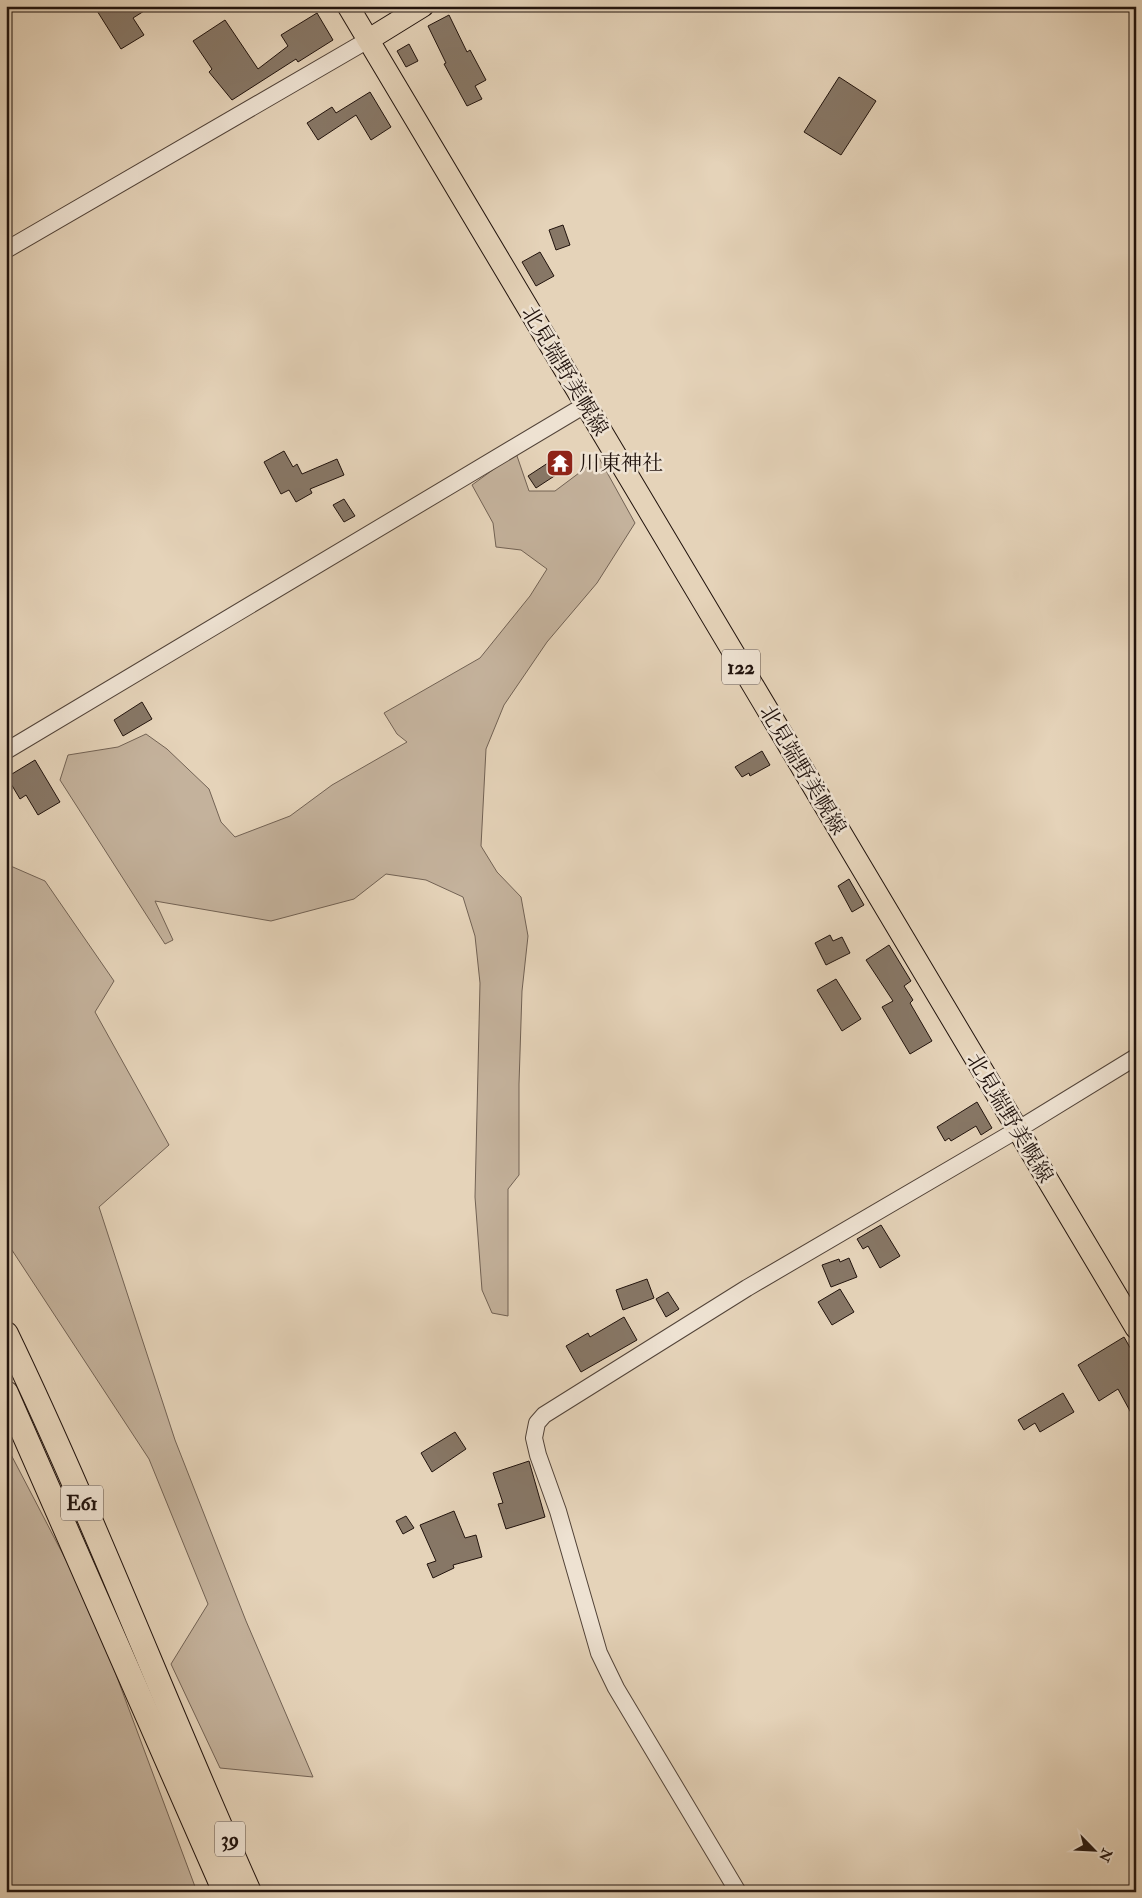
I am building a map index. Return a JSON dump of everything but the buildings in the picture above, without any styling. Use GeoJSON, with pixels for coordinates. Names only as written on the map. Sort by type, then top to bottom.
{"type":"FeatureCollection","features":[{"type":"Feature","properties":{"kind":"highway","name":"E61"},"geometry":{"type":"LineString","coordinates":[[6,1334],[32,1389],[131,1617],[160,1712],[225,1892]]}},
{"type":"Feature","properties":{"kind":"highway","name":"E61"},"geometry":{"type":"LineString","coordinates":[[8,1397],[109,1624],[202,1786],[249,1892]]}},
{"type":"Feature","properties":{"kind":"highway","name":"39"},"geometry":{"type":"LineString","coordinates":[[202,1786],[258,1892]]}},
{"type":"Feature","properties":{"kind":"main road","name":"北見端野美幌線"},"geometry":{"type":"LineString","coordinates":[[348,6],[584,405],[1136,1328]]}},
{"type":"Feature","properties":{"kind":"main road"},"geometry":{"type":"LineString","coordinates":[[368,40],[423,6]]}},
{"type":"Feature","properties":{"kind":"street"},"geometry":{"type":"LineString","coordinates":[[6,250],[368,40]]}},
{"type":"Feature","properties":{"kind":"street"},"geometry":{"type":"LineString","coordinates":[[6,751],[584,405]]}},
{"type":"Feature","properties":{"kind":"street"},"geometry":{"type":"LineString","coordinates":[[738,1892],[616,1688],[599,1653],[558,1511],[538,1455],[534,1438],[537,1422],[544,1414],[739,1293],[1018,1130],[1136,1057]]}},
{"type":"Feature","properties":{"kind":"shaded area"},"geometry":{"type":"Polygon","coordinates":[[[516,453],[529,491],[555,491],[599,458],[635,523],[597,583],[547,642],[504,705],[486,749],[481,846],[497,872],[521,897],[528,936],[522,991],[519,1175],[508,1189],[508,1316],[492,1313],[482,1290],[475,1197],[480,983],[475,936],[463,897],[426,880],[386,874],[354,899],[271,921],[155,901],[173,940],[165,944],[60,780],[68,755],[118,747],[146,734],[167,749],[209,789],[221,822],[235,837],[290,816],[332,785],[407,742],[397,734],[384,713],[480,658],[530,596],[547,569],[521,550],[496,547],[493,523],[472,485],[516,453]]]}},
{"type":"Feature","properties":{"kind":"shaded area"},"geometry":{"type":"Polygon","coordinates":[[[6,864],[45,881],[114,981],[95,1012],[169,1145],[99,1207],[175,1440],[246,1621],[313,1777],[220,1768],[171,1664],[208,1604],[149,1459],[6,1241],[6,864]]]}},
{"type":"Feature","properties":{"kind":"shaded area"},"geometry":{"type":"Polygon","coordinates":[[[6,1445],[92,1610],[197,1892],[6,1892],[6,1445]]]}},
{"type":"Feature","properties":{"kind":"place","name":"川東神社"},"geometry":{"type":"Point","coordinates":[560,463]}}]}
